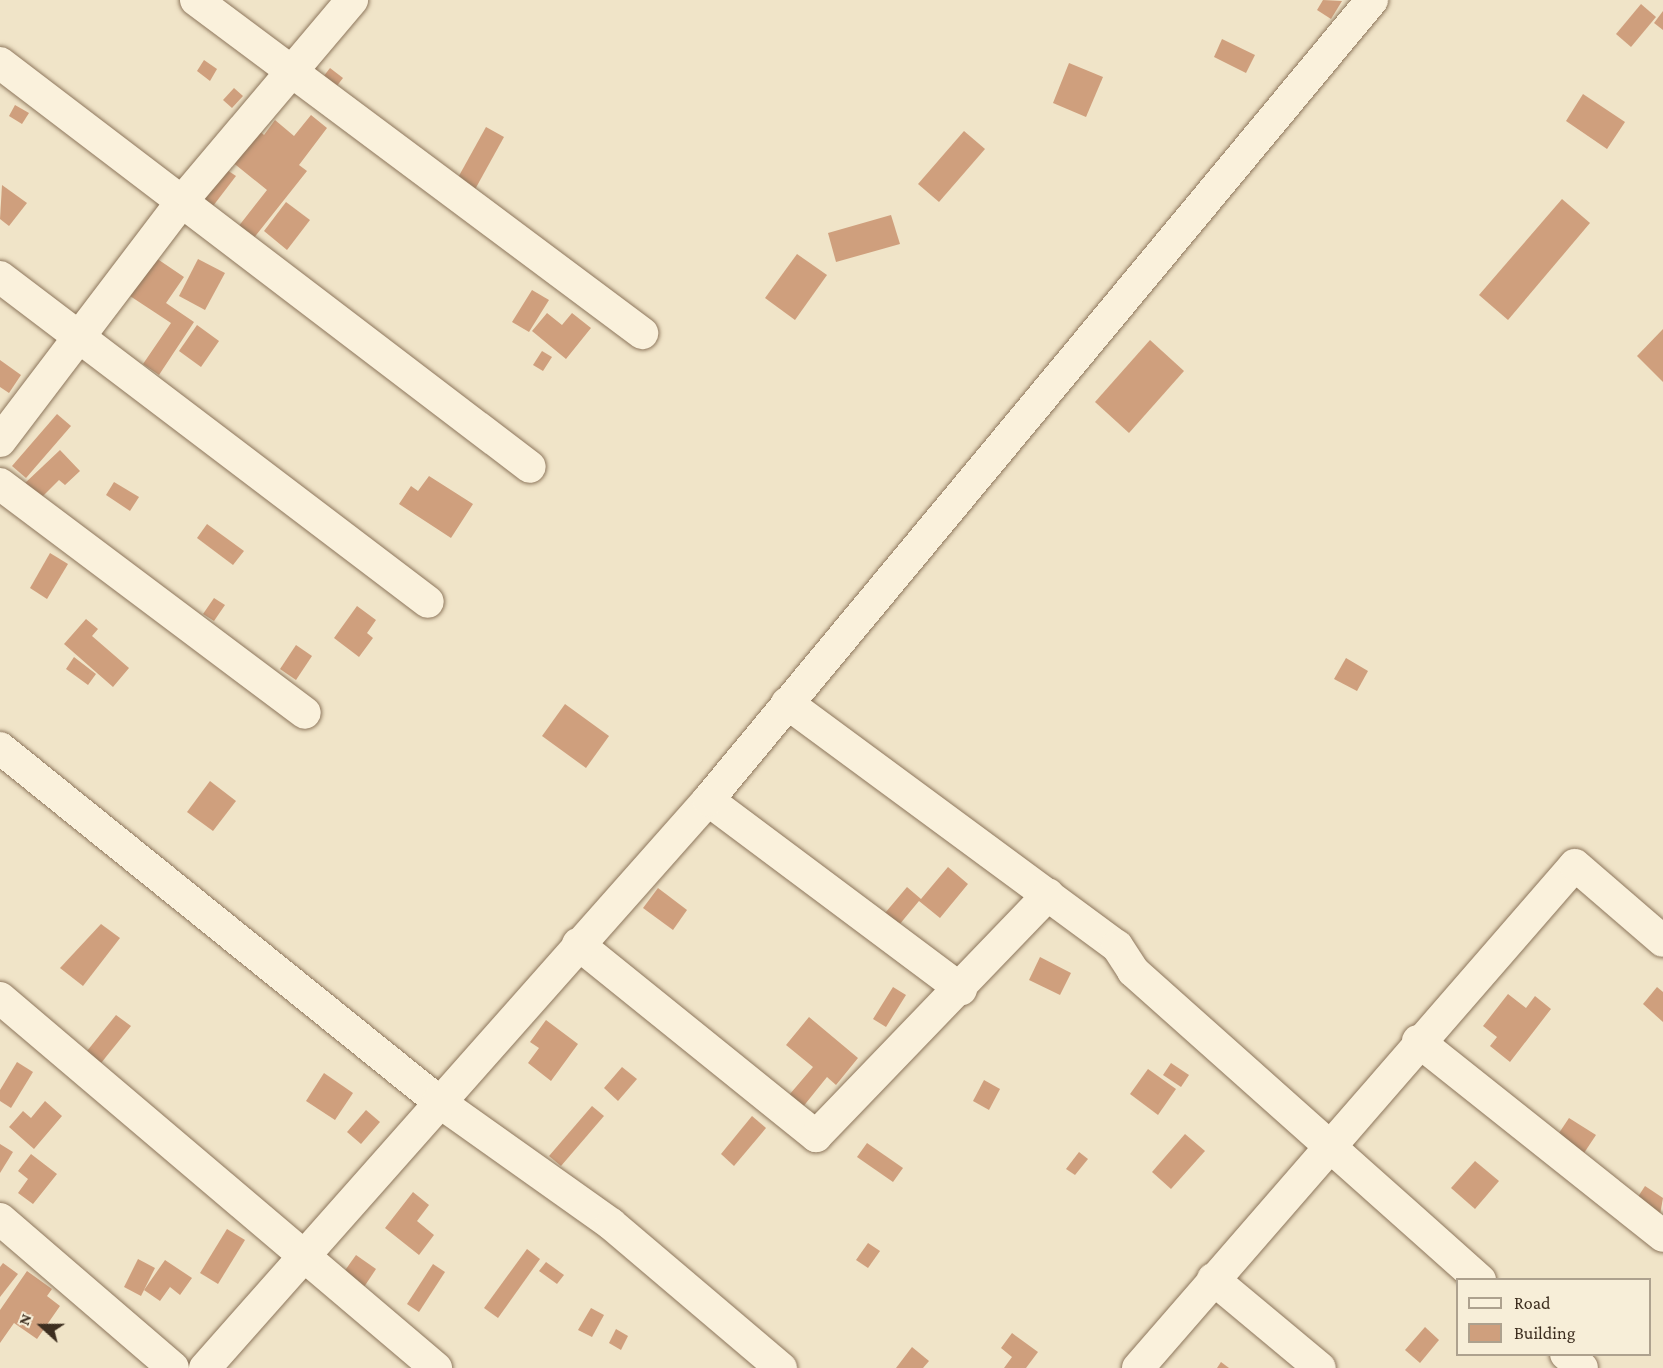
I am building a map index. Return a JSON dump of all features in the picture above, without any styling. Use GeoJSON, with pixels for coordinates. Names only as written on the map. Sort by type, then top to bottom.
{"type":"FeatureCollection","features":[{"type":"Feature","properties":{"kind":"street"},"geometry":{"type":"LineString","coordinates":[[196,0],[642,333]]}},
{"type":"Feature","properties":{"kind":"street"},"geometry":{"type":"LineString","coordinates":[[0,441],[183,200],[352,0]]}},
{"type":"Feature","properties":{"kind":"street"},"geometry":{"type":"LineString","coordinates":[[206,1368],[302,1253],[708,800],[1372,0]]}},
{"type":"Feature","properties":{"kind":"street"},"geometry":{"type":"LineString","coordinates":[[0,63],[530,466]]}},
{"type":"Feature","properties":{"kind":"street"},"geometry":{"type":"LineString","coordinates":[[0,277],[428,602]]}},
{"type":"Feature","properties":{"kind":"street"},"geometry":{"type":"LineString","coordinates":[[0,484],[305,713]]}},
{"type":"Feature","properties":{"kind":"street"},"geometry":{"type":"LineString","coordinates":[[787,703],[1117,946],[1133,971],[1478,1278]]}},
{"type":"Feature","properties":{"kind":"street"},"geometry":{"type":"LineString","coordinates":[[0,748],[438,1101],[611,1224],[781,1368]]}},
{"type":"Feature","properties":{"kind":"street"},"geometry":{"type":"LineString","coordinates":[[708,800],[961,989]]}},
{"type":"Feature","properties":{"kind":"street"},"geometry":{"type":"LineString","coordinates":[[1138,1368],[1326,1145],[1575,865],[1663,941]]}},
{"type":"Feature","properties":{"kind":"street"},"geometry":{"type":"LineString","coordinates":[[578,944],[816,1136],[961,989],[1048,895]]}},
{"type":"Feature","properties":{"kind":"street"},"geometry":{"type":"LineString","coordinates":[[0,998],[436,1368]]}},
{"type":"Feature","properties":{"kind":"street"},"geometry":{"type":"LineString","coordinates":[[1418,1041],[1663,1236]]}},
{"type":"Feature","properties":{"kind":"street"},"geometry":{"type":"LineString","coordinates":[[0,1219],[173,1368]]}},
{"type":"Feature","properties":{"kind":"street"},"geometry":{"type":"LineString","coordinates":[[1213,1279],[1320,1368]]}},
{"type":"Feature","properties":{"kind":"street"},"geometry":{"type":"LineString","coordinates":[[1568,1356],[1582,1368]]}},
{"type":"Feature","properties":{"kind":"building"},"geometry":{"type":"Polygon","coordinates":[[[1323,0],[1342,1],[1331,19],[1317,10],[1323,0]]]}},
{"type":"Feature","properties":{"kind":"building"},"geometry":{"type":"Polygon","coordinates":[[[1641,4],[1656,17],[1631,47],[1616,34],[1641,4]]]}},
{"type":"Feature","properties":{"kind":"building"},"geometry":{"type":"Polygon","coordinates":[[[1663,11],[1663,30],[1654,23],[1663,11]]]}},
{"type":"Feature","properties":{"kind":"building"},"geometry":{"type":"Polygon","coordinates":[[[1222,39],[1255,55],[1246,73],[1214,57],[1222,39]]]}},
{"type":"Feature","properties":{"kind":"building"},"geometry":{"type":"Polygon","coordinates":[[[204,60],[217,69],[210,81],[197,71],[204,60]]]}},
{"type":"Feature","properties":{"kind":"building"},"geometry":{"type":"Polygon","coordinates":[[[1069,63],[1103,77],[1086,117],[1053,103],[1069,63]]]}},
{"type":"Feature","properties":{"kind":"building"},"geometry":{"type":"Polygon","coordinates":[[[330,68],[343,78],[333,91],[320,81],[330,68]]]}},
{"type":"Feature","properties":{"kind":"building"},"geometry":{"type":"Polygon","coordinates":[[[234,88],[243,96],[232,108],[223,100],[234,88]]]}},
{"type":"Feature","properties":{"kind":"building"},"geometry":{"type":"Polygon","coordinates":[[[1583,94],[1625,122],[1607,149],[1566,121],[1583,94]]]}},
{"type":"Feature","properties":{"kind":"building"},"geometry":{"type":"Polygon","coordinates":[[[15,105],[29,113],[22,124],[9,116],[15,105]]]}},
{"type":"Feature","properties":{"kind":"building"},"geometry":{"type":"Polygon","coordinates":[[[311,115],[327,128],[299,165],[307,171],[253,239],[238,227],[267,190],[231,161],[256,128],[264,135],[275,120],[294,136],[311,115]]]}},
{"type":"Feature","properties":{"kind":"building"},"geometry":{"type":"Polygon","coordinates":[[[486,127],[504,137],[473,193],[455,183],[486,127]]]}},
{"type":"Feature","properties":{"kind":"building"},"geometry":{"type":"Polygon","coordinates":[[[964,131],[985,149],[939,202],[918,184],[964,131]]]}},
{"type":"Feature","properties":{"kind":"building"},"geometry":{"type":"Polygon","coordinates":[[[224,168],[236,176],[213,206],[202,198],[224,168]]]}},
{"type":"Feature","properties":{"kind":"building"},"geometry":{"type":"Polygon","coordinates":[[[2,185],[27,203],[9,226],[0,219],[2,185]]]}},
{"type":"Feature","properties":{"kind":"building"},"geometry":{"type":"Polygon","coordinates":[[[1562,199],[1590,223],[1508,320],[1479,295],[1562,199]]]}},
{"type":"Feature","properties":{"kind":"building"},"geometry":{"type":"Polygon","coordinates":[[[286,202],[310,220],[287,250],[264,231],[286,202]]]}},
{"type":"Feature","properties":{"kind":"building"},"geometry":{"type":"Polygon","coordinates":[[[891,215],[900,244],[836,262],[828,233],[891,215]]]}},
{"type":"Feature","properties":{"kind":"building"},"geometry":{"type":"Polygon","coordinates":[[[797,254],[827,275],[795,320],[765,298],[797,254]]]}},
{"type":"Feature","properties":{"kind":"building"},"geometry":{"type":"Polygon","coordinates":[[[156,258],[184,277],[166,303],[194,322],[159,375],[143,364],[171,323],[130,296],[156,258]]]}},
{"type":"Feature","properties":{"kind":"building"},"geometry":{"type":"Polygon","coordinates":[[[198,259],[225,273],[205,310],[179,296],[198,259]]]}},
{"type":"Feature","properties":{"kind":"building"},"geometry":{"type":"Polygon","coordinates":[[[532,290],[549,300],[529,332],[512,322],[532,290]]]}},
{"type":"Feature","properties":{"kind":"building"},"geometry":{"type":"Polygon","coordinates":[[[547,313],[562,325],[572,313],[591,328],[566,359],[532,331],[547,313]]]}},
{"type":"Feature","properties":{"kind":"building"},"geometry":{"type":"Polygon","coordinates":[[[197,325],[219,341],[201,367],[179,351],[197,325]]]}},
{"type":"Feature","properties":{"kind":"building"},"geometry":{"type":"Polygon","coordinates":[[[1663,329],[1663,382],[1637,356],[1663,329]]]}},
{"type":"Feature","properties":{"kind":"building"},"geometry":{"type":"Polygon","coordinates":[[[1150,340],[1184,371],[1129,433],[1095,402],[1150,340]]]}},
{"type":"Feature","properties":{"kind":"building"},"geometry":{"type":"Polygon","coordinates":[[[542,351],[552,357],[543,371],[533,365],[542,351]]]}},
{"type":"Feature","properties":{"kind":"building"},"geometry":{"type":"Polygon","coordinates":[[[0,360],[21,375],[9,393],[0,387],[0,360]]]}},
{"type":"Feature","properties":{"kind":"building"},"geometry":{"type":"Polygon","coordinates":[[[57,414],[71,426],[26,478],[12,466],[57,414]]]}},
{"type":"Feature","properties":{"kind":"building"},"geometry":{"type":"Polygon","coordinates":[[[60,450],[80,471],[65,485],[59,480],[39,500],[24,484],[60,450]]]}},
{"type":"Feature","properties":{"kind":"building"},"geometry":{"type":"Polygon","coordinates":[[[429,476],[473,504],[451,538],[399,504],[411,486],[418,491],[429,476]]]}},
{"type":"Feature","properties":{"kind":"building"},"geometry":{"type":"Polygon","coordinates":[[[114,482],[139,497],[130,511],[106,495],[114,482]]]}},
{"type":"Feature","properties":{"kind":"building"},"geometry":{"type":"Polygon","coordinates":[[[207,524],[244,551],[233,565],[197,538],[207,524]]]}},
{"type":"Feature","properties":{"kind":"building"},"geometry":{"type":"Polygon","coordinates":[[[50,553],[68,564],[47,599],[30,588],[50,553]]]}},
{"type":"Feature","properties":{"kind":"building"},"geometry":{"type":"Polygon","coordinates":[[[214,598],[225,605],[214,621],[203,614],[214,598]]]}},
{"type":"Feature","properties":{"kind":"building"},"geometry":{"type":"Polygon","coordinates":[[[357,606],[376,620],[367,633],[373,638],[359,657],[334,638],[357,606]]]}},
{"type":"Feature","properties":{"kind":"building"},"geometry":{"type":"Polygon","coordinates":[[[86,619],[98,629],[92,636],[129,668],[113,687],[64,644],[86,619]]]}},
{"type":"Feature","properties":{"kind":"building"},"geometry":{"type":"Polygon","coordinates":[[[296,645],[312,656],[296,680],[280,669],[296,645]]]}},
{"type":"Feature","properties":{"kind":"building"},"geometry":{"type":"Polygon","coordinates":[[[74,657],[96,674],[88,685],[66,669],[74,657]]]}},
{"type":"Feature","properties":{"kind":"building"},"geometry":{"type":"Polygon","coordinates":[[[1346,658],[1368,671],[1357,691],[1334,679],[1346,658]]]}},
{"type":"Feature","properties":{"kind":"building"},"geometry":{"type":"Polygon","coordinates":[[[565,704],[609,736],[586,768],[542,736],[565,704]]]}},
{"type":"Feature","properties":{"kind":"building"},"geometry":{"type":"Polygon","coordinates":[[[210,781],[236,801],[213,831],[187,812],[210,781]]]}},
{"type":"Feature","properties":{"kind":"building"},"geometry":{"type":"Polygon","coordinates":[[[948,867],[968,884],[940,918],[919,901],[894,931],[880,919],[907,887],[921,899],[948,867]]]}},
{"type":"Feature","properties":{"kind":"building"},"geometry":{"type":"Polygon","coordinates":[[[658,888],[687,910],[673,930],[643,908],[658,888]]]}},
{"type":"Feature","properties":{"kind":"building"},"geometry":{"type":"Polygon","coordinates":[[[101,924],[120,938],[83,986],[60,968],[101,924]]]}},
{"type":"Feature","properties":{"kind":"building"},"geometry":{"type":"Polygon","coordinates":[[[1040,957],[1071,973],[1060,995],[1029,980],[1040,957]]]}},
{"type":"Feature","properties":{"kind":"building"},"geometry":{"type":"Polygon","coordinates":[[[893,987],[906,995],[886,1027],[873,1019],[893,987]]]}},
{"type":"Feature","properties":{"kind":"building"},"geometry":{"type":"Polygon","coordinates":[[[1657,987],[1663,992],[1663,1022],[1643,1004],[1657,987]]]}},
{"type":"Feature","properties":{"kind":"building"},"geometry":{"type":"Polygon","coordinates":[[[1508,994],[1526,1008],[1535,996],[1551,1009],[1510,1062],[1490,1046],[1497,1037],[1483,1026],[1508,994]]]}},
{"type":"Feature","properties":{"kind":"building"},"geometry":{"type":"Polygon","coordinates":[[[116,1015],[131,1026],[97,1068],[83,1056],[116,1015]]]}},
{"type":"Feature","properties":{"kind":"building"},"geometry":{"type":"Polygon","coordinates":[[[809,1017],[858,1058],[836,1085],[827,1077],[798,1113],[784,1101],[813,1067],[786,1045],[809,1017]]]}},
{"type":"Feature","properties":{"kind":"building"},"geometry":{"type":"Polygon","coordinates":[[[546,1020],[578,1044],[551,1081],[528,1063],[539,1048],[530,1042],[546,1020]]]}},
{"type":"Feature","properties":{"kind":"building"},"geometry":{"type":"Polygon","coordinates":[[[17,1062],[33,1072],[11,1108],[0,1101],[0,1090],[17,1062]]]}},
{"type":"Feature","properties":{"kind":"building"},"geometry":{"type":"Polygon","coordinates":[[[1171,1063],[1189,1075],[1181,1087],[1163,1075],[1171,1063]]]}},
{"type":"Feature","properties":{"kind":"building"},"geometry":{"type":"Polygon","coordinates":[[[622,1067],[637,1079],[618,1101],[604,1088],[622,1067]]]}},
{"type":"Feature","properties":{"kind":"building"},"geometry":{"type":"Polygon","coordinates":[[[1148,1069],[1176,1089],[1158,1115],[1130,1094],[1148,1069]]]}},
{"type":"Feature","properties":{"kind":"building"},"geometry":{"type":"Polygon","coordinates":[[[324,1073],[353,1093],[335,1120],[306,1101],[324,1073]]]}},
{"type":"Feature","properties":{"kind":"building"},"geometry":{"type":"Polygon","coordinates":[[[984,1080],[1000,1089],[989,1110],[973,1101],[984,1080]]]}},
{"type":"Feature","properties":{"kind":"building"},"geometry":{"type":"Polygon","coordinates":[[[45,1101],[62,1116],[34,1149],[9,1127],[23,1111],[31,1118],[45,1101]]]}},
{"type":"Feature","properties":{"kind":"building"},"geometry":{"type":"Polygon","coordinates":[[[592,1106],[604,1116],[561,1166],[549,1156],[592,1106]]]}},
{"type":"Feature","properties":{"kind":"building"},"geometry":{"type":"Polygon","coordinates":[[[366,1110],[380,1122],[361,1144],[347,1132],[366,1110]]]}},
{"type":"Feature","properties":{"kind":"building"},"geometry":{"type":"Polygon","coordinates":[[[752,1116],[766,1128],[734,1166],[721,1154],[752,1116]]]}},
{"type":"Feature","properties":{"kind":"building"},"geometry":{"type":"Polygon","coordinates":[[[1569,1118],[1596,1135],[1584,1153],[1557,1136],[1569,1118]]]}},
{"type":"Feature","properties":{"kind":"building"},"geometry":{"type":"Polygon","coordinates":[[[1185,1134],[1205,1151],[1171,1189],[1152,1172],[1185,1134]]]}},
{"type":"Feature","properties":{"kind":"building"},"geometry":{"type":"Polygon","coordinates":[[[867,1143],[903,1168],[893,1182],[857,1157],[867,1143]]]}},
{"type":"Feature","properties":{"kind":"building"},"geometry":{"type":"Polygon","coordinates":[[[0,1144],[13,1152],[0,1173],[0,1144]]]}},
{"type":"Feature","properties":{"kind":"building"},"geometry":{"type":"Polygon","coordinates":[[[1079,1152],[1088,1159],[1075,1175],[1066,1169],[1079,1152]]]}},
{"type":"Feature","properties":{"kind":"building"},"geometry":{"type":"Polygon","coordinates":[[[31,1154],[57,1174],[33,1204],[18,1193],[28,1179],[18,1171],[31,1154]]]}},
{"type":"Feature","properties":{"kind":"building"},"geometry":{"type":"Polygon","coordinates":[[[1475,1161],[1499,1181],[1475,1209],[1451,1188],[1475,1161]]]}},
{"type":"Feature","properties":{"kind":"building"},"geometry":{"type":"Polygon","coordinates":[[[1645,1186],[1663,1198],[1659,1220],[1634,1203],[1645,1186]]]}},
{"type":"Feature","properties":{"kind":"building"},"geometry":{"type":"Polygon","coordinates":[[[413,1192],[429,1205],[417,1221],[434,1235],[419,1255],[385,1228],[413,1192]]]}},
{"type":"Feature","properties":{"kind":"building"},"geometry":{"type":"Polygon","coordinates":[[[227,1229],[245,1240],[218,1284],[200,1273],[227,1229]]]}},
{"type":"Feature","properties":{"kind":"building"},"geometry":{"type":"Polygon","coordinates":[[[868,1243],[880,1251],[868,1268],[856,1260],[868,1243]]]}},
{"type":"Feature","properties":{"kind":"building"},"geometry":{"type":"Polygon","coordinates":[[[527,1249],[540,1259],[498,1318],[484,1308],[527,1249]]]}},
{"type":"Feature","properties":{"kind":"building"},"geometry":{"type":"Polygon","coordinates":[[[356,1255],[376,1269],[362,1290],[341,1276],[356,1255]]]}},
{"type":"Feature","properties":{"kind":"building"},"geometry":{"type":"Polygon","coordinates":[[[138,1259],[155,1268],[141,1296],[124,1287],[138,1259]]]}},
{"type":"Feature","properties":{"kind":"building"},"geometry":{"type":"Polygon","coordinates":[[[165,1260],[192,1278],[180,1295],[170,1287],[160,1301],[144,1290],[165,1260]]]}},
{"type":"Feature","properties":{"kind":"building"},"geometry":{"type":"Polygon","coordinates":[[[546,1262],[564,1275],[557,1284],[539,1271],[546,1262]]]}},
{"type":"Feature","properties":{"kind":"building"},"geometry":{"type":"Polygon","coordinates":[[[3,1263],[18,1274],[0,1297],[0,1267],[3,1263]]]}},
{"type":"Feature","properties":{"kind":"building"},"geometry":{"type":"Polygon","coordinates":[[[433,1264],[445,1272],[419,1312],[407,1304],[433,1264]]]}},
{"type":"Feature","properties":{"kind":"building"},"geometry":{"type":"Polygon","coordinates":[[[27,1271],[52,1289],[47,1296],[60,1306],[37,1339],[14,1323],[0,1343],[0,1310],[27,1271]]]}},
{"type":"Feature","properties":{"kind":"building"},"geometry":{"type":"Polygon","coordinates":[[[591,1308],[604,1315],[592,1337],[578,1330],[591,1308]]]}},
{"type":"Feature","properties":{"kind":"building"},"geometry":{"type":"Polygon","coordinates":[[[1425,1327],[1439,1340],[1420,1363],[1405,1350],[1425,1327]]]}},
{"type":"Feature","properties":{"kind":"building"},"geometry":{"type":"Polygon","coordinates":[[[616,1329],[628,1336],[621,1350],[609,1343],[616,1329]]]}},
{"type":"Feature","properties":{"kind":"building"},"geometry":{"type":"Polygon","coordinates":[[[1012,1333],[1038,1352],[1026,1368],[1004,1368],[1012,1357],[1001,1348],[1012,1333]]]}},
{"type":"Feature","properties":{"kind":"building"},"geometry":{"type":"Polygon","coordinates":[[[912,1347],[929,1361],[923,1368],[896,1368],[912,1347]]]}},
{"type":"Feature","properties":{"kind":"building"},"geometry":{"type":"Polygon","coordinates":[[[1221,1362],[1229,1368],[1217,1368],[1221,1362]]]}}]}
